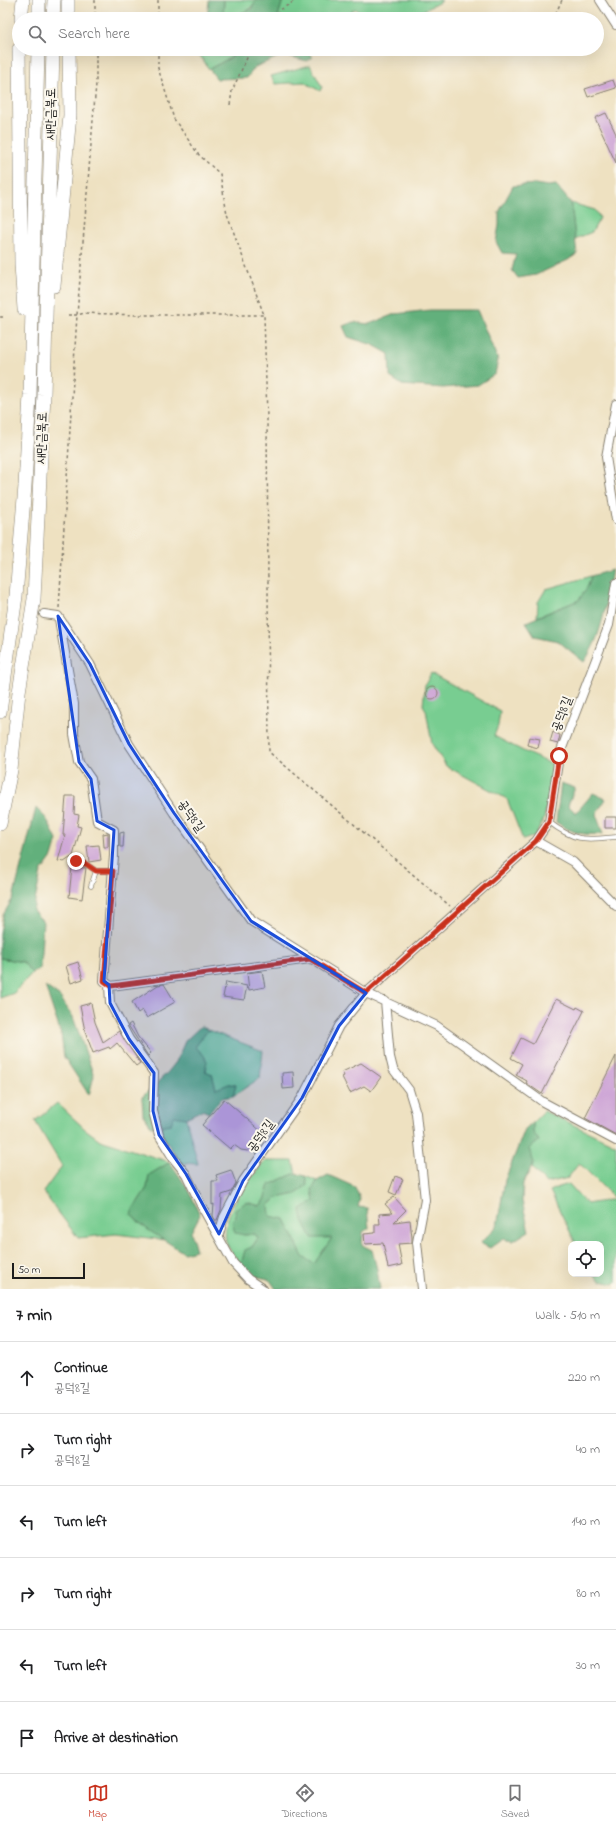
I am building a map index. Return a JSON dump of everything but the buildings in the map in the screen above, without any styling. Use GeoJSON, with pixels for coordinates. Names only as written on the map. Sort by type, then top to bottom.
{"type":"FeatureCollection","features":[{"type":"Feature","properties":{"kind":"highway"},"geometry":{"type":"LineString","coordinates":[[22,12],[23,0]]}},
{"type":"Feature","properties":{"kind":"highway"},"geometry":{"type":"LineString","coordinates":[[38,12],[39,0]]}},
{"type":"Feature","properties":{"kind":"highway"},"geometry":{"type":"LineString","coordinates":[[53,12],[54,0]]}},
{"type":"Feature","properties":{"kind":"highway"},"geometry":{"type":"LineString","coordinates":[[68,0],[68,12]]}},
{"type":"Feature","properties":{"kind":"highway"},"geometry":{"type":"LineString","coordinates":[[19,56],[21,264],[30,394]]}},
{"type":"Feature","properties":{"kind":"highway","name":"새만금북로"},"geometry":{"type":"LineString","coordinates":[[0,712],[16,596],[30,394],[38,56]]}},
{"type":"Feature","properties":{"kind":"highway","name":"새만금북로"},"geometry":{"type":"LineString","coordinates":[[0,824],[11,770],[19,692],[34,598],[44,395],[53,56]]}},
{"type":"Feature","properties":{"kind":"highway"},"geometry":{"type":"LineString","coordinates":[[44,395],[70,115],[69,56]]}},
{"type":"Feature","properties":{"kind":"street"},"geometry":{"type":"LineString","coordinates":[[600,0],[616,25]]}},
{"type":"Feature","properties":{"kind":"street"},"geometry":{"type":"LineString","coordinates":[[616,404],[606,457],[612,474],[616,520]]}},
{"type":"Feature","properties":{"kind":"street","name":"공덕8길"},"geometry":{"type":"LineString","coordinates":[[219,1234],[224,1217],[243,1181],[302,1098],[340,1026],[366,993],[536,841],[549,822],[559,756],[609,625],[616,583]]}},
{"type":"Feature","properties":{"kind":"street"},"geometry":{"type":"LineString","coordinates":[[44,614],[58,616],[74,704],[74,734],[79,762],[91,779],[97,821],[114,830],[113,871],[104,981],[111,986],[310,959]]}},
{"type":"Feature","properties":{"kind":"street","name":"공덕8길"},"geometry":{"type":"LineString","coordinates":[[58,616],[90,664],[129,744],[174,813],[251,921],[366,993],[437,1026],[543,1102],[616,1141]]}},
{"type":"Feature","properties":{"kind":"street"},"geometry":{"type":"LineString","coordinates":[[536,841],[573,862],[616,906]]}},
{"type":"Feature","properties":{"kind":"street"},"geometry":{"type":"LineString","coordinates":[[109,984],[110,1004],[129,1039],[154,1073],[153,1111],[159,1134],[173,1158],[186,1174],[201,1205],[219,1234],[233,1263],[248,1279],[264,1289]]}},
{"type":"Feature","properties":{"kind":"street"},"geometry":{"type":"LineString","coordinates":[[385,1001],[390,1057],[393,1069],[409,1090],[416,1113],[425,1200],[417,1242],[422,1289]]}},
{"type":"Feature","properties":{"kind":"lane"},"geometry":{"type":"LineString","coordinates":[[549,822],[563,833],[586,840],[616,837]]}},
{"type":"Feature","properties":{"kind":"lane"},"geometry":{"type":"LineString","coordinates":[[76,861],[86,864],[96,871],[113,871]]}},
{"type":"Feature","properties":{"kind":"lane"},"geometry":{"type":"LineString","coordinates":[[90,886],[96,871]]}},
{"type":"Feature","properties":{"kind":"path"},"geometry":{"type":"LineString","coordinates":[[95,0],[95,12]]}},
{"type":"Feature","properties":{"kind":"path"},"geometry":{"type":"LineString","coordinates":[[158,0],[158,12]]}},
{"type":"Feature","properties":{"kind":"path"},"geometry":{"type":"LineString","coordinates":[[278,12],[296,0]]}},
{"type":"Feature","properties":{"kind":"path"},"geometry":{"type":"LineString","coordinates":[[556,12],[562,0]]}},
{"type":"Feature","properties":{"kind":"path"},"geometry":{"type":"LineString","coordinates":[[58,616],[77,315],[96,84],[96,56]]}},
{"type":"Feature","properties":{"kind":"path"},"geometry":{"type":"LineString","coordinates":[[158,56],[158,68],[174,119],[198,154],[220,174],[227,214],[264,315],[267,417],[269,752],[457,912]]}},
{"type":"Feature","properties":{"kind":"path"},"geometry":{"type":"LineString","coordinates":[[230,106],[232,91],[248,56]]}},
{"type":"Feature","properties":{"kind":"path"},"geometry":{"type":"LineString","coordinates":[[68,315],[85,313],[135,315],[264,315]]}},
{"type":"Feature","properties":{"kind":"path"},"geometry":{"type":"LineString","coordinates":[[0,317],[5,317]]}},
{"type":"Feature","properties":{"kind":"highlighted area"},"geometry":{"type":"Polygon","coordinates":[[[58,616],[90,664],[129,744],[174,813],[251,921],[366,993],[339,1026],[302,1098],[243,1181],[219,1234],[186,1174],[159,1135],[153,1111],[154,1073],[129,1039],[110,1003],[109,985],[104,981],[114,830],[97,821],[91,779],[79,762],[58,616]]]}},
{"type":"Feature","properties":{"kind":"green space"},"geometry":{"type":"Polygon","coordinates":[[[209,0],[224,0],[223,12],[208,12],[209,0]]]}},
{"type":"Feature","properties":{"kind":"green space"},"geometry":{"type":"Polygon","coordinates":[[[224,0],[256,0],[253,5],[245,12],[223,12],[224,0]]]}},
{"type":"Feature","properties":{"kind":"green space"},"geometry":{"type":"Polygon","coordinates":[[[256,0],[283,0],[279,12],[244,12],[251,9],[256,0]]]}},
{"type":"Feature","properties":{"kind":"green space"},"geometry":{"type":"Polygon","coordinates":[[[283,0],[442,1],[420,12],[360,12],[355,9],[350,12],[279,12],[283,0]]]}},
{"type":"Feature","properties":{"kind":"green space"},"geometry":{"type":"Polygon","coordinates":[[[200,56],[232,56],[232,57],[209,69],[200,56]]]}},
{"type":"Feature","properties":{"kind":"green space"},"geometry":{"type":"Polygon","coordinates":[[[281,56],[255,67],[247,78],[217,79],[209,69],[232,57],[281,56]]]}},
{"type":"Feature","properties":{"kind":"green space"},"geometry":{"type":"Polygon","coordinates":[[[287,56],[313,57],[307,61],[287,56]]]}},
{"type":"Feature","properties":{"kind":"green space"},"geometry":{"type":"Polygon","coordinates":[[[310,65],[322,87],[320,91],[304,82],[275,84],[271,76],[310,65]]]}},
{"type":"Feature","properties":{"kind":"green space"},"geometry":{"type":"Polygon","coordinates":[[[535,184],[548,186],[556,185],[571,203],[577,254],[568,260],[536,275],[518,278],[512,270],[516,254],[502,253],[496,242],[499,225],[499,212],[513,186],[535,184]]]}},
{"type":"Feature","properties":{"kind":"green space"},"geometry":{"type":"Polygon","coordinates":[[[571,203],[595,210],[600,218],[592,232],[575,239],[571,203]]]}},
{"type":"Feature","properties":{"kind":"green space"},"geometry":{"type":"Polygon","coordinates":[[[430,310],[477,310],[498,360],[495,374],[478,385],[443,388],[402,385],[390,377],[389,354],[373,345],[348,337],[343,326],[353,322],[369,324],[395,314],[430,310]]]}},
{"type":"Feature","properties":{"kind":"green space"},"geometry":{"type":"Polygon","coordinates":[[[612,570],[606,606],[600,629],[596,641],[584,662],[558,641],[535,636],[526,622],[579,600],[588,586],[591,576],[612,570]]]}},
{"type":"Feature","properties":{"kind":"green space"},"geometry":{"type":"Polygon","coordinates":[[[591,576],[588,586],[579,600],[537,617],[538,602],[546,589],[591,576]]]}},
{"type":"Feature","properties":{"kind":"green space"},"geometry":{"type":"Polygon","coordinates":[[[431,673],[500,711],[498,726],[494,736],[554,765],[544,819],[535,836],[523,840],[507,799],[446,766],[432,744],[426,710],[423,705],[425,685],[431,673]]]}},
{"type":"Feature","properties":{"kind":"green space"},"geometry":{"type":"Polygon","coordinates":[[[561,783],[575,788],[568,805],[576,813],[593,793],[606,799],[596,814],[603,834],[578,833],[556,822],[561,783]]]}},
{"type":"Feature","properties":{"kind":"green space"},"geometry":{"type":"Polygon","coordinates":[[[36,808],[46,818],[57,840],[52,857],[41,872],[33,911],[43,921],[40,969],[32,973],[23,962],[0,958],[0,934],[3,915],[13,898],[36,808]]]}},
{"type":"Feature","properties":{"kind":"green space"},"geometry":{"type":"Polygon","coordinates":[[[0,958],[23,962],[32,973],[14,993],[0,998],[0,958]]]}},
{"type":"Feature","properties":{"kind":"green space"},"geometry":{"type":"Polygon","coordinates":[[[45,986],[60,997],[73,1017],[94,1076],[89,1095],[64,1057],[61,1034],[45,986]]]}},
{"type":"Feature","properties":{"kind":"green space"},"geometry":{"type":"Polygon","coordinates":[[[201,1026],[208,1030],[195,1047],[203,1054],[207,1061],[205,1071],[212,1074],[216,1089],[229,1084],[236,1085],[233,1096],[222,1098],[209,1113],[202,1110],[186,1118],[174,1116],[171,1124],[152,1127],[143,1115],[142,1097],[168,1072],[176,1062],[185,1041],[201,1026]]]}},
{"type":"Feature","properties":{"kind":"green space"},"geometry":{"type":"Polygon","coordinates":[[[208,1030],[263,1051],[260,1078],[233,1096],[236,1085],[229,1084],[216,1090],[212,1074],[205,1071],[195,1047],[208,1030]]]}},
{"type":"Feature","properties":{"kind":"green space"},"geometry":{"type":"Polygon","coordinates":[[[57,1103],[85,1129],[100,1140],[170,1162],[149,1175],[147,1188],[133,1209],[131,1215],[147,1229],[165,1240],[116,1234],[78,1238],[43,1192],[62,1166],[35,1121],[57,1103]]]}},
{"type":"Feature","properties":{"kind":"green space"},"geometry":{"type":"Polygon","coordinates":[[[544,1111],[616,1145],[616,1282],[614,1284],[601,1281],[596,1277],[604,1277],[604,1241],[575,1241],[550,1191],[569,1184],[587,1204],[615,1199],[579,1163],[568,1178],[546,1183],[532,1168],[534,1163],[528,1149],[539,1141],[533,1132],[533,1122],[544,1111]]]}},
{"type":"Feature","properties":{"kind":"green space"},"geometry":{"type":"Polygon","coordinates":[[[174,1115],[186,1118],[198,1164],[181,1163],[164,1138],[160,1126],[164,1126],[174,1115]]]}},
{"type":"Feature","properties":{"kind":"green space"},"geometry":{"type":"Polygon","coordinates":[[[533,1122],[533,1132],[539,1141],[529,1149],[534,1163],[523,1183],[522,1201],[529,1231],[513,1241],[502,1239],[490,1248],[480,1243],[497,1226],[505,1180],[525,1129],[533,1122]]]}},
{"type":"Feature","properties":{"kind":"green space"},"geometry":{"type":"Polygon","coordinates":[[[265,1161],[293,1161],[296,1173],[269,1185],[264,1200],[260,1206],[246,1202],[244,1235],[255,1234],[258,1238],[252,1247],[245,1251],[241,1265],[230,1250],[226,1241],[225,1231],[227,1220],[231,1209],[244,1187],[265,1161]]]}},
{"type":"Feature","properties":{"kind":"green space"},"geometry":{"type":"Polygon","coordinates":[[[170,1162],[190,1192],[200,1215],[191,1232],[196,1250],[184,1253],[147,1229],[131,1215],[133,1209],[147,1188],[149,1175],[170,1162]]]}},
{"type":"Feature","properties":{"kind":"green space"},"geometry":{"type":"Polygon","coordinates":[[[296,1173],[305,1176],[307,1185],[296,1194],[277,1198],[269,1205],[270,1216],[285,1219],[303,1257],[314,1264],[332,1238],[312,1238],[303,1220],[301,1209],[314,1201],[312,1190],[317,1181],[328,1175],[355,1187],[360,1199],[358,1207],[367,1208],[369,1228],[363,1232],[362,1245],[372,1250],[380,1289],[276,1289],[269,1279],[247,1275],[241,1265],[245,1250],[252,1247],[258,1238],[255,1234],[244,1235],[235,1233],[232,1222],[236,1217],[235,1210],[246,1202],[260,1206],[264,1200],[269,1185],[296,1173]]]}},
{"type":"Feature","properties":{"kind":"green space"},"geometry":{"type":"Polygon","coordinates":[[[305,1176],[317,1181],[312,1190],[332,1238],[314,1264],[303,1258],[285,1219],[270,1217],[269,1205],[277,1198],[296,1194],[307,1185],[305,1176]]]}},
{"type":"Feature","properties":{"kind":"route"},"geometry":{"type":"LineString","coordinates":[[76,861],[86,864],[96,871],[113,871],[104,981],[111,986],[310,959],[366,993],[536,841],[549,822],[559,756]]}}]}
